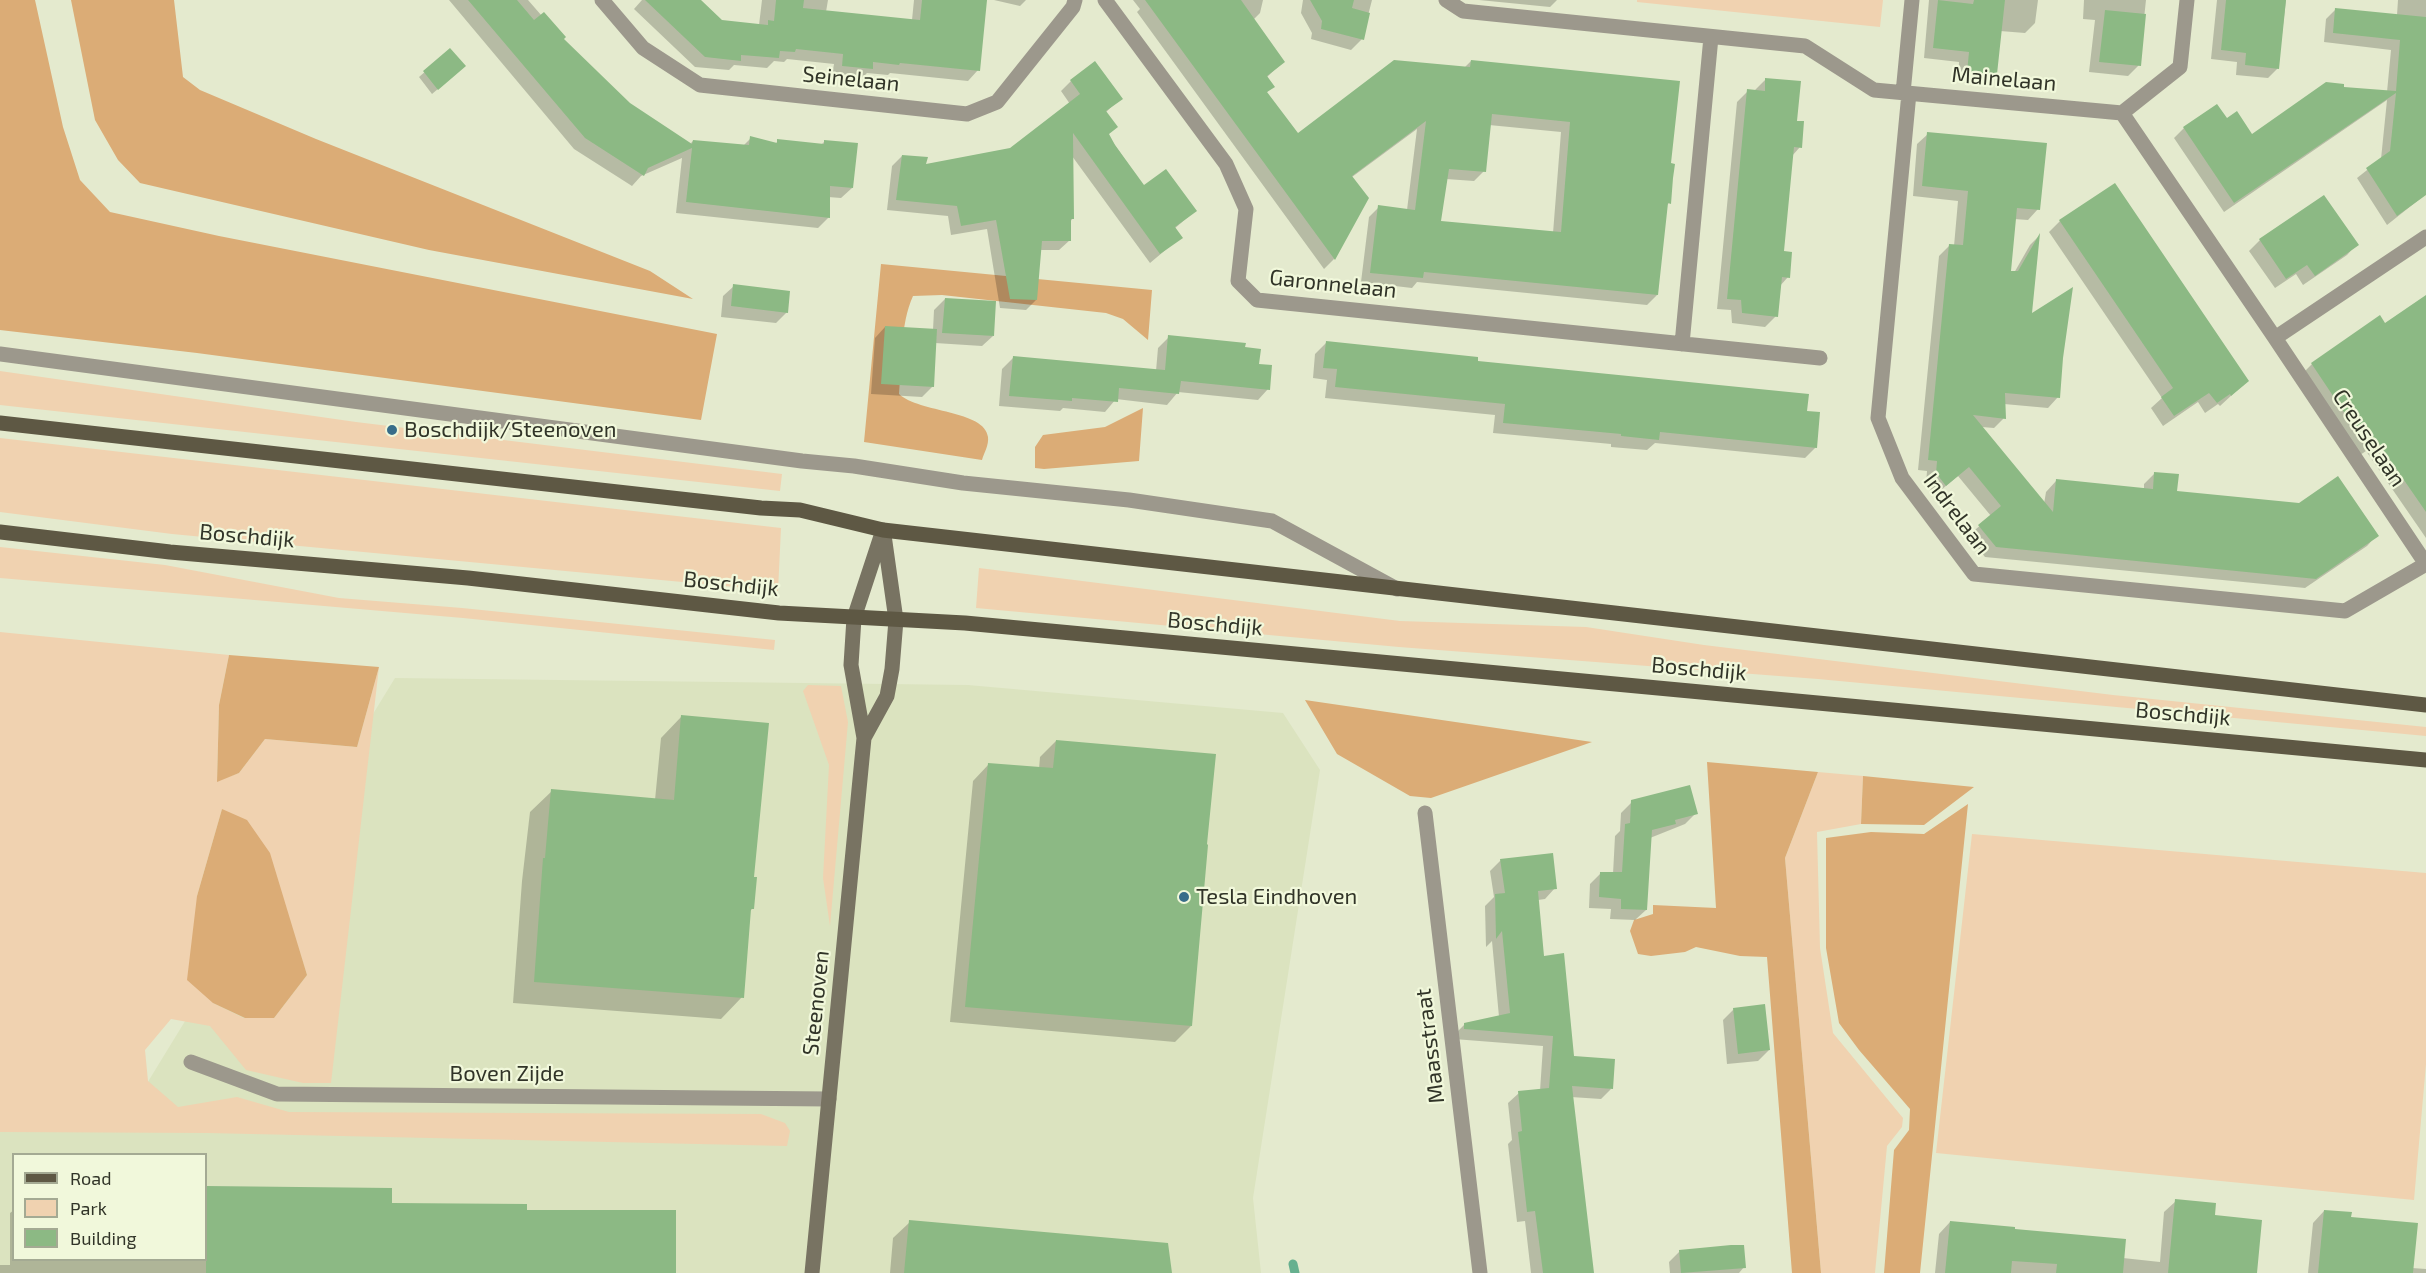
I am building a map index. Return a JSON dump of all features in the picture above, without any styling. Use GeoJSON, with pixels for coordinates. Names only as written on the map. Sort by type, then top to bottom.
{"type":"FeatureCollection","features":[{"type":"Feature","properties":{"kind":"main road","name":"Boschdijk"},"geometry":{"type":"LineString","coordinates":[[0,423],[761,508],[800,510],[883,530],[2426,705]]}},
{"type":"Feature","properties":{"kind":"main road","name":"Boschdijk"},"geometry":{"type":"LineString","coordinates":[[0,532],[171,552],[468,578],[779,613],[965,623],[2426,760]]}},
{"type":"Feature","properties":{"kind":"street","name":"Seinelaan"},"geometry":{"type":"LineString","coordinates":[[602,0],[643,48],[700,85],[967,114],[997,102],[1073,7],[1076,0]]}},
{"type":"Feature","properties":{"kind":"street","name":"Garonnelaan"},"geometry":{"type":"LineString","coordinates":[[1105,0],[1226,164],[1246,209],[1238,281],[1257,300],[1820,358]]}},
{"type":"Feature","properties":{"kind":"street","name":"Mainelaan"},"geometry":{"type":"LineString","coordinates":[[1446,0],[1463,12],[1805,46],[1874,90],[2122,113]]}},
{"type":"Feature","properties":{"kind":"street","name":"Indrelaan"},"geometry":{"type":"LineString","coordinates":[[1912,0],[1878,418],[1902,477],[1974,574],[2345,612],[2426,564]]}},
{"type":"Feature","properties":{"kind":"street"},"geometry":{"type":"LineString","coordinates":[[2187,0],[2180,67],[2122,113],[2275,338],[2426,237]]}},
{"type":"Feature","properties":{"kind":"street"},"geometry":{"type":"LineString","coordinates":[[1682,344],[1711,36]]}},
{"type":"Feature","properties":{"kind":"street","name":"Creuselaan"},"geometry":{"type":"LineString","coordinates":[[2275,338],[2426,564]]}},
{"type":"Feature","properties":{"kind":"street","name":"Boschdijk"},"geometry":{"type":"LineString","coordinates":[[0,354],[802,461],[854,466],[963,483],[1129,500],[1272,521],[1398,589]]}},
{"type":"Feature","properties":{"kind":"street","name":"Steenoven"},"geometry":{"type":"LineString","coordinates":[[812,1273],[864,738],[851,666],[854,618],[883,530]]}},
{"type":"Feature","properties":{"kind":"street","name":"Steenoven"},"geometry":{"type":"LineString","coordinates":[[864,738],[887,696],[892,669],[896,620],[883,530]]}},
{"type":"Feature","properties":{"kind":"street","name":"Maasstraat"},"geometry":{"type":"LineString","coordinates":[[1425,813],[1480,1273]]}},
{"type":"Feature","properties":{"kind":"street","name":"Boven Zijde"},"geometry":{"type":"LineString","coordinates":[[191,1062],[277,1094],[829,1099]]}},
{"type":"Feature","properties":{"kind":"shaded area"},"geometry":{"type":"Polygon","coordinates":[[[0,0],[35,0],[63,127],[80,180],[110,212],[219,236],[717,334],[701,420],[197,353],[0,330],[0,0]]]}},
{"type":"Feature","properties":{"kind":"shaded area"},"geometry":{"type":"Polygon","coordinates":[[[71,0],[174,0],[183,77],[200,90],[316,139],[650,271],[693,299],[429,250],[140,183],[118,160],[95,120],[71,0]]]}},
{"type":"Feature","properties":{"kind":"shaded area"},"geometry":{"type":"Polygon","coordinates":[[[881,264],[1152,290],[1148,340],[1123,319],[1106,313],[942,295],[913,296],[902,344],[899,394],[921,405],[976,422],[984,428],[988,437],[986,449],[982,460],[864,442],[881,264]]]}},
{"type":"Feature","properties":{"kind":"shaded area"},"geometry":{"type":"Polygon","coordinates":[[[1143,408],[1139,461],[1035,468],[1035,447],[1043,435],[1105,427],[1143,408]]]}},
{"type":"Feature","properties":{"kind":"shaded area"},"geometry":{"type":"Polygon","coordinates":[[[229,655],[379,667],[357,747],[265,739],[239,773],[217,782],[219,705],[229,655]]]}},
{"type":"Feature","properties":{"kind":"shaded area"},"geometry":{"type":"Polygon","coordinates":[[[395,678],[968,685],[1283,713],[1320,770],[1253,1198],[1261,1273],[0,1273],[0,1131],[127,1116],[395,678]]]}},
{"type":"Feature","properties":{"kind":"shaded area"},"geometry":{"type":"Polygon","coordinates":[[[1305,700],[1592,742],[1431,798],[1410,796],[1337,754],[1305,700]]]}},
{"type":"Feature","properties":{"kind":"shaded area"},"geometry":{"type":"Polygon","coordinates":[[[1707,762],[1818,772],[1785,858],[1821,1273],[1792,1273],[1767,957],[1740,956],[1696,947],[1685,952],[1651,956],[1638,954],[1630,931],[1634,920],[1653,914],[1653,905],[1716,908],[1707,762]]]}},
{"type":"Feature","properties":{"kind":"shaded area"},"geometry":{"type":"Polygon","coordinates":[[[1863,776],[1974,787],[1924,825],[1861,824],[1863,776]]]}},
{"type":"Feature","properties":{"kind":"shaded area"},"geometry":{"type":"Polygon","coordinates":[[[1968,804],[1920,1273],[1884,1273],[1894,1150],[1909,1130],[1910,1109],[1839,1023],[1826,948],[1826,838],[1871,832],[1924,834],[1968,804]]]}},
{"type":"Feature","properties":{"kind":"shaded area"},"geometry":{"type":"Polygon","coordinates":[[[222,809],[247,820],[270,853],[307,975],[274,1018],[245,1018],[213,1003],[187,980],[197,896],[222,809]]]}},
{"type":"Feature","properties":{"kind":"green space"},"geometry":{"type":"Polygon","coordinates":[[[1637,0],[1883,0],[1880,27],[1637,2],[1637,0]]]}},
{"type":"Feature","properties":{"kind":"green space"},"geometry":{"type":"Polygon","coordinates":[[[0,371],[356,422],[782,474],[780,491],[0,405],[0,371]]]}},
{"type":"Feature","properties":{"kind":"green space"},"geometry":{"type":"Polygon","coordinates":[[[0,438],[781,528],[778,591],[172,534],[0,512],[0,438]]]}},
{"type":"Feature","properties":{"kind":"green space"},"geometry":{"type":"Polygon","coordinates":[[[0,547],[165,565],[339,598],[462,608],[775,640],[774,650],[463,618],[0,578],[0,547]]]}},
{"type":"Feature","properties":{"kind":"green space"},"geometry":{"type":"Polygon","coordinates":[[[979,568],[1400,621],[1586,627],[1704,645],[2113,695],[2426,727],[2426,736],[1818,679],[1399,647],[976,608],[979,568]]]}},
{"type":"Feature","properties":{"kind":"green space"},"geometry":{"type":"Polygon","coordinates":[[[0,632],[229,655],[219,705],[217,781],[239,773],[265,739],[357,747],[379,667],[331,1083],[303,1083],[246,1070],[210,1026],[171,1019],[145,1050],[148,1081],[178,1107],[237,1097],[289,1112],[761,1114],[785,1123],[790,1131],[787,1146],[207,1133],[0,1132],[0,632]],[[222,809],[197,896],[213,1003],[244,1018],[274,1018],[307,975],[288,915],[222,809]]]}},
{"type":"Feature","properties":{"kind":"green space"},"geometry":{"type":"Polygon","coordinates":[[[808,685],[841,686],[848,722],[830,926],[823,878],[829,765],[803,691],[808,685]]]}},
{"type":"Feature","properties":{"kind":"green space"},"geometry":{"type":"Polygon","coordinates":[[[1818,772],[1863,776],[1861,824],[1817,832],[1820,948],[1833,1033],[1903,1118],[1902,1127],[1887,1146],[1875,1273],[1821,1273],[1785,858],[1818,772]]]}},
{"type":"Feature","properties":{"kind":"green space"},"geometry":{"type":"Polygon","coordinates":[[[1972,834],[2426,873],[2426,1064],[2414,1200],[1936,1153],[1972,834]]]}},
{"type":"Feature","properties":{"kind":"building"},"geometry":{"type":"Polygon","coordinates":[[[468,0],[517,0],[534,20],[544,12],[566,37],[564,39],[630,103],[692,144],[693,140],[749,145],[750,136],[777,143],[777,139],[824,144],[824,140],[858,143],[853,188],[830,186],[830,218],[686,202],[692,148],[648,168],[644,176],[585,138],[468,0]]]}},
{"type":"Feature","properties":{"kind":"building"},"geometry":{"type":"Polygon","coordinates":[[[645,0],[701,0],[722,20],[768,25],[768,20],[774,21],[776,0],[804,0],[803,8],[920,20],[922,0],[987,0],[980,71],[873,62],[873,69],[842,66],[843,54],[796,49],[795,52],[780,51],[779,58],[741,55],[741,61],[705,57],[645,0]]]}},
{"type":"Feature","properties":{"kind":"building"},"geometry":{"type":"Polygon","coordinates":[[[1145,0],[1241,0],[1285,62],[1267,76],[1275,87],[1267,92],[1298,133],[1394,60],[1470,67],[1471,60],[1680,81],[1671,163],[1675,164],[1671,204],[1668,203],[1658,295],[1424,272],[1423,278],[1370,273],[1378,205],[1415,210],[1426,121],[1352,176],[1369,198],[1335,260],[1145,0]],[[1492,114],[1486,172],[1449,169],[1441,221],[1561,232],[1570,122],[1492,114]]]}},
{"type":"Feature","properties":{"kind":"building"},"geometry":{"type":"Polygon","coordinates":[[[1310,0],[1354,0],[1352,8],[1370,13],[1364,40],[1321,29],[1322,21],[1310,0]]]}},
{"type":"Feature","properties":{"kind":"building"},"geometry":{"type":"Polygon","coordinates":[[[1938,0],[1973,4],[1974,0],[2005,0],[1997,74],[1967,72],[1969,52],[1933,48],[1938,0]]]}},
{"type":"Feature","properties":{"kind":"building"},"geometry":{"type":"Polygon","coordinates":[[[2226,0],[2286,0],[2279,69],[2245,65],[2246,53],[2221,50],[2226,0]]]}},
{"type":"Feature","properties":{"kind":"building"},"geometry":{"type":"Polygon","coordinates":[[[2335,8],[2426,17],[2426,195],[2397,216],[2366,168],[2390,151],[2396,93],[2234,203],[2183,127],[2217,104],[2227,118],[2237,111],[2252,134],[2326,82],[2344,84],[2344,87],[2396,91],[2400,40],[2333,33],[2335,8]]]}},
{"type":"Feature","properties":{"kind":"building"},"geometry":{"type":"Polygon","coordinates":[[[2105,10],[2146,14],[2141,66],[2099,62],[2105,10]]]}},
{"type":"Feature","properties":{"kind":"building"},"geometry":{"type":"Polygon","coordinates":[[[450,48],[466,66],[438,90],[423,71],[450,48]]]}},
{"type":"Feature","properties":{"kind":"building"},"geometry":{"type":"Polygon","coordinates":[[[1095,61],[1123,99],[1106,111],[1118,127],[1109,134],[1115,145],[1144,185],[1166,169],[1197,211],[1175,227],[1183,238],[1160,254],[1073,133],[1074,219],[1071,219],[1071,241],[1042,241],[1037,300],[1010,299],[996,220],[961,226],[957,206],[896,200],[902,155],[928,157],[926,164],[1010,148],[1080,94],[1070,80],[1095,61]]]}},
{"type":"Feature","properties":{"kind":"building"},"geometry":{"type":"Polygon","coordinates":[[[1765,78],[1801,81],[1797,121],[1804,121],[1802,148],[1794,147],[1784,251],[1792,252],[1790,278],[1782,277],[1778,317],[1742,313],[1741,300],[1727,299],[1747,89],[1765,91],[1765,78]]]}},
{"type":"Feature","properties":{"kind":"building"},"geometry":{"type":"Polygon","coordinates":[[[1927,132],[2047,143],[2040,210],[2017,208],[2011,271],[2018,271],[2040,233],[2032,313],[2073,287],[2060,398],[2005,393],[2006,419],[1973,415],[2053,512],[2056,479],[2153,489],[2154,472],[2179,474],[2177,491],[2299,503],[2338,476],[2379,536],[2316,579],[1996,547],[1978,525],[2001,506],[1969,467],[1946,486],[1936,473],[1937,461],[1928,460],[1949,244],[1963,245],[1968,191],[1922,186],[1927,132]]]}},
{"type":"Feature","properties":{"kind":"building"},"geometry":{"type":"Polygon","coordinates":[[[2115,183],[2249,381],[2231,396],[2230,394],[2217,403],[2209,393],[2174,416],[2161,397],[2173,388],[2059,220],[2115,183]]]}},
{"type":"Feature","properties":{"kind":"building"},"geometry":{"type":"Polygon","coordinates":[[[2324,195],[2359,245],[2315,276],[2307,265],[2286,279],[2259,239],[2324,195]]]}},
{"type":"Feature","properties":{"kind":"building"},"geometry":{"type":"Polygon","coordinates":[[[733,284],[790,291],[788,313],[731,306],[733,284]]]}},
{"type":"Feature","properties":{"kind":"building"},"geometry":{"type":"Polygon","coordinates":[[[2426,295],[2426,512],[2377,441],[2368,448],[2311,363],[2380,315],[2385,323],[2426,295]]]}},
{"type":"Feature","properties":{"kind":"building"},"geometry":{"type":"Polygon","coordinates":[[[945,298],[996,301],[994,336],[942,333],[945,298]]]}},
{"type":"Feature","properties":{"kind":"building"},"geometry":{"type":"Polygon","coordinates":[[[885,326],[937,329],[934,387],[881,384],[885,326]]]}},
{"type":"Feature","properties":{"kind":"building"},"geometry":{"type":"Polygon","coordinates":[[[1168,335],[1246,343],[1245,347],[1261,349],[1259,364],[1272,365],[1270,390],[1181,381],[1179,394],[1119,388],[1118,402],[1009,396],[1013,356],[1165,370],[1168,335]]]}},
{"type":"Feature","properties":{"kind":"building"},"geometry":{"type":"Polygon","coordinates":[[[1326,341],[1478,357],[1478,361],[1809,394],[1807,411],[1820,412],[1817,448],[1660,432],[1659,440],[1621,436],[1621,434],[1503,423],[1505,404],[1335,387],[1337,369],[1323,368],[1326,341]]]}},
{"type":"Feature","properties":{"kind":"building"},"geometry":{"type":"Polygon","coordinates":[[[681,715],[769,723],[754,877],[757,877],[754,909],[751,909],[744,998],[534,982],[543,858],[545,858],[551,789],[674,800],[681,715]]]}},
{"type":"Feature","properties":{"kind":"building"},"geometry":{"type":"Polygon","coordinates":[[[1056,740],[1216,754],[1192,1026],[965,1007],[988,763],[1053,768],[1056,740]]]}},
{"type":"Feature","properties":{"kind":"building"},"geometry":{"type":"Polygon","coordinates":[[[1690,785],[1698,814],[1675,820],[1676,824],[1652,830],[1647,910],[1621,909],[1621,899],[1599,897],[1600,872],[1622,872],[1625,824],[1630,823],[1631,800],[1690,785]]]}},
{"type":"Feature","properties":{"kind":"building"},"geometry":{"type":"Polygon","coordinates":[[[1553,853],[1557,889],[1538,891],[1544,956],[1564,953],[1574,1056],[1615,1059],[1613,1089],[1572,1086],[1594,1273],[1543,1273],[1535,1211],[1527,1212],[1518,1132],[1522,1131],[1518,1091],[1549,1088],[1553,1036],[1464,1029],[1464,1023],[1510,1013],[1502,931],[1496,939],[1495,894],[1505,893],[1500,859],[1553,853]]]}},
{"type":"Feature","properties":{"kind":"building"},"geometry":{"type":"Polygon","coordinates":[[[1765,1004],[1770,1050],[1738,1054],[1733,1008],[1765,1004]]]}},
{"type":"Feature","properties":{"kind":"building"},"geometry":{"type":"Polygon","coordinates":[[[207,1186],[392,1188],[392,1203],[527,1204],[527,1210],[676,1210],[676,1273],[206,1273],[207,1186]]]}},
{"type":"Feature","properties":{"kind":"building"},"geometry":{"type":"Polygon","coordinates":[[[2175,1199],[2216,1203],[2215,1215],[2262,1220],[2257,1273],[2168,1273],[2175,1199]]]}},
{"type":"Feature","properties":{"kind":"building"},"geometry":{"type":"Polygon","coordinates":[[[2324,1210],[2352,1212],[2351,1217],[2418,1223],[2413,1273],[2318,1273],[2324,1210]]]}},
{"type":"Feature","properties":{"kind":"building"},"geometry":{"type":"Polygon","coordinates":[[[909,1220],[1168,1243],[1172,1273],[904,1273],[909,1220]]]}},
{"type":"Feature","properties":{"kind":"building"},"geometry":{"type":"Polygon","coordinates":[[[1950,1221],[2126,1239],[2123,1273],[2056,1273],[2057,1264],[2012,1261],[2011,1273],[1945,1273],[1950,1221]]]}},
{"type":"Feature","properties":{"kind":"building"},"geometry":{"type":"Polygon","coordinates":[[[1744,1245],[1746,1268],[1681,1273],[1679,1250],[1744,1245]]]}},
{"type":"Feature","properties":{"kind":"waterway"},"geometry":{"type":"LineString","coordinates":[[1293,1264],[1295,1273]]}},
{"type":"Feature","properties":{"kind":"place","name":"Boschdijk/Steenoven"},"geometry":{"type":"Point","coordinates":[392,430]}},
{"type":"Feature","properties":{"kind":"place","name":"Tesla Eindhoven"},"geometry":{"type":"Point","coordinates":[1184,897]}}]}
